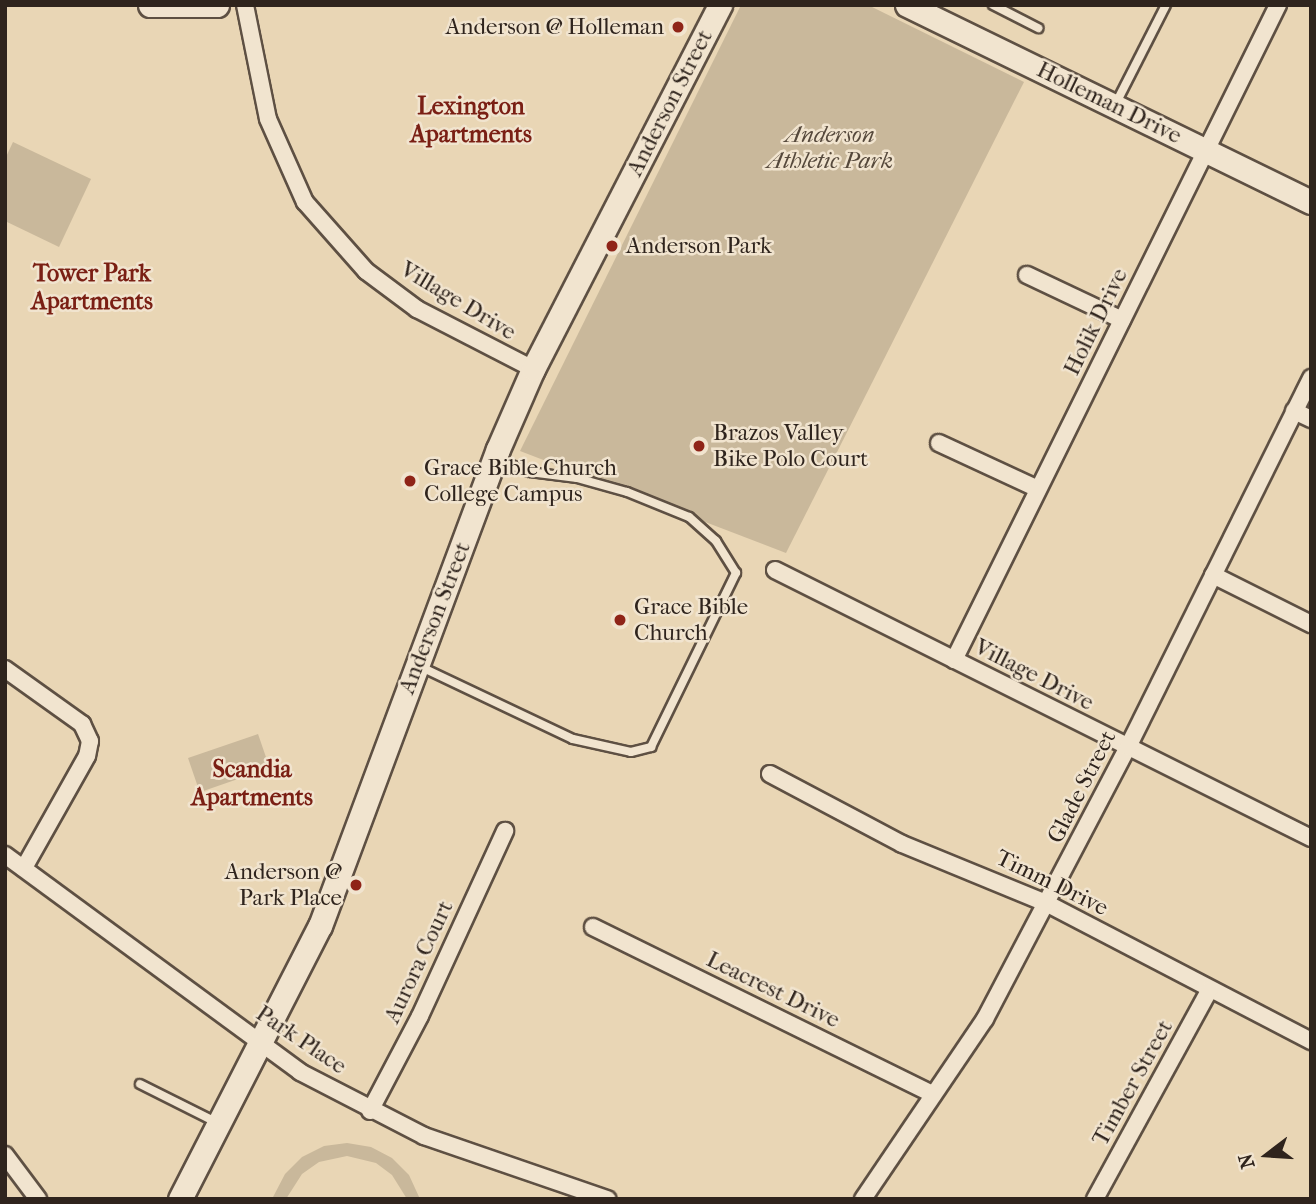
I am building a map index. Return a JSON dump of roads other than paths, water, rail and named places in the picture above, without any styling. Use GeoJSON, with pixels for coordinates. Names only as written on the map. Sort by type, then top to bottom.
{"type":"FeatureCollection","features":[{"type":"Feature","properties":{"kind":"street"},"geometry":{"type":"LineString","coordinates":[[149,5],[217,5]]}},
{"type":"Feature","properties":{"kind":"street","name":"Village Drive"},"geometry":{"type":"LineString","coordinates":[[246,5],[268,119],[305,202],[366,271],[460,334],[533,369]]}},
{"type":"Feature","properties":{"kind":"street","name":"Anderson Street"},"geometry":{"type":"LineString","coordinates":[[180,1199],[320,926],[495,458],[533,369],[720,5]]}},
{"type":"Feature","properties":{"kind":"street","name":"Holleman Drive"},"geometry":{"type":"LineString","coordinates":[[906,5],[1311,202]]}},
{"type":"Feature","properties":{"kind":"street","name":"Holik Drive"},"geometry":{"type":"LineString","coordinates":[[954,660],[1278,5]]}},
{"type":"Feature","properties":{"kind":"street"},"geometry":{"type":"LineString","coordinates":[[1027,275],[1122,320]]}},
{"type":"Feature","properties":{"kind":"street","name":"Glade Street"},"geometry":{"type":"LineString","coordinates":[[863,1199],[985,1019],[1048,904],[1311,377]]}},
{"type":"Feature","properties":{"kind":"street"},"geometry":{"type":"LineString","coordinates":[[1294,411],[1311,419]]}},
{"type":"Feature","properties":{"kind":"street"},"geometry":{"type":"LineString","coordinates":[[939,443],[1038,489]]}},
{"type":"Feature","properties":{"kind":"street","name":"Village Drive"},"geometry":{"type":"LineString","coordinates":[[775,570],[1311,838]]}},
{"type":"Feature","properties":{"kind":"street"},"geometry":{"type":"LineString","coordinates":[[1213,575],[1311,624]]}},
{"type":"Feature","properties":{"kind":"street"},"geometry":{"type":"LineString","coordinates":[[5,669],[82,724],[90,741],[87,756],[24,868]]}},
{"type":"Feature","properties":{"kind":"street","name":"Timm Drive"},"geometry":{"type":"LineString","coordinates":[[770,774],[902,844],[991,877],[1048,904],[1311,1041]]}},
{"type":"Feature","properties":{"kind":"street","name":"Aurora Court"},"geometry":{"type":"LineString","coordinates":[[370,1111],[420,1016],[505,831]]}},
{"type":"Feature","properties":{"kind":"street","name":"Park Place"},"geometry":{"type":"LineString","coordinates":[[5,855],[300,1072],[370,1111],[489,1162],[607,1199]]}},
{"type":"Feature","properties":{"kind":"street","name":"Leacrest Drive"},"geometry":{"type":"LineString","coordinates":[[593,927],[933,1094]]}},
{"type":"Feature","properties":{"kind":"street","name":"Timber Street"},"geometry":{"type":"LineString","coordinates":[[1095,1199],[1210,989]]}},
{"type":"Feature","properties":{"kind":"street"},"geometry":{"type":"LineString","coordinates":[[5,1155],[38,1199]]}},
{"type":"Feature","properties":{"kind":"lane"},"geometry":{"type":"LineString","coordinates":[[993,5],[1038,28]]}},
{"type":"Feature","properties":{"kind":"lane"},"geometry":{"type":"LineString","coordinates":[[1115,106],[1166,5]]}},
{"type":"Feature","properties":{"kind":"lane"},"geometry":{"type":"LineString","coordinates":[[417,665],[573,739],[631,752],[652,747],[736,573],[716,541],[689,517],[626,492],[577,478],[529,472],[495,458]]}},
{"type":"Feature","properties":{"kind":"lane"},"geometry":{"type":"LineString","coordinates":[[139,1084],[219,1124]]}},
{"type":"Feature","properties":{"kind":"place","name":"Anderson @ Holleman"},"geometry":{"type":"Point","coordinates":[678,27]}},
{"type":"Feature","properties":{"kind":"place","name":"Anderson Park"},"geometry":{"type":"Point","coordinates":[612,246]}},
{"type":"Feature","properties":{"kind":"place","name":"Brazos Valley Bike Polo Court"},"geometry":{"type":"Point","coordinates":[699,446]}},
{"type":"Feature","properties":{"kind":"place","name":"Grace Bible Church College Campus"},"geometry":{"type":"Point","coordinates":[410,481]}},
{"type":"Feature","properties":{"kind":"place","name":"Grace Bible Church"},"geometry":{"type":"Point","coordinates":[620,620]}},
{"type":"Feature","properties":{"kind":"place","name":"Anderson @ Park Place"},"geometry":{"type":"Point","coordinates":[356,885]}},
{"type":"Feature","properties":{"kind":"district","name":"Lexington Apartments"},"geometry":{"type":"Point","coordinates":[471,121]}},
{"type":"Feature","properties":{"kind":"district","name":"Tower Park Apartments"},"geometry":{"type":"Point","coordinates":[92,288]}},
{"type":"Feature","properties":{"kind":"district","name":"Scandia Apartments"},"geometry":{"type":"Point","coordinates":[252,784]}},
{"type":"Feature","properties":{"kind":"park label","name":"Anderson Athletic Park"},"geometry":{"type":"Point","coordinates":[830,148]}}]}
